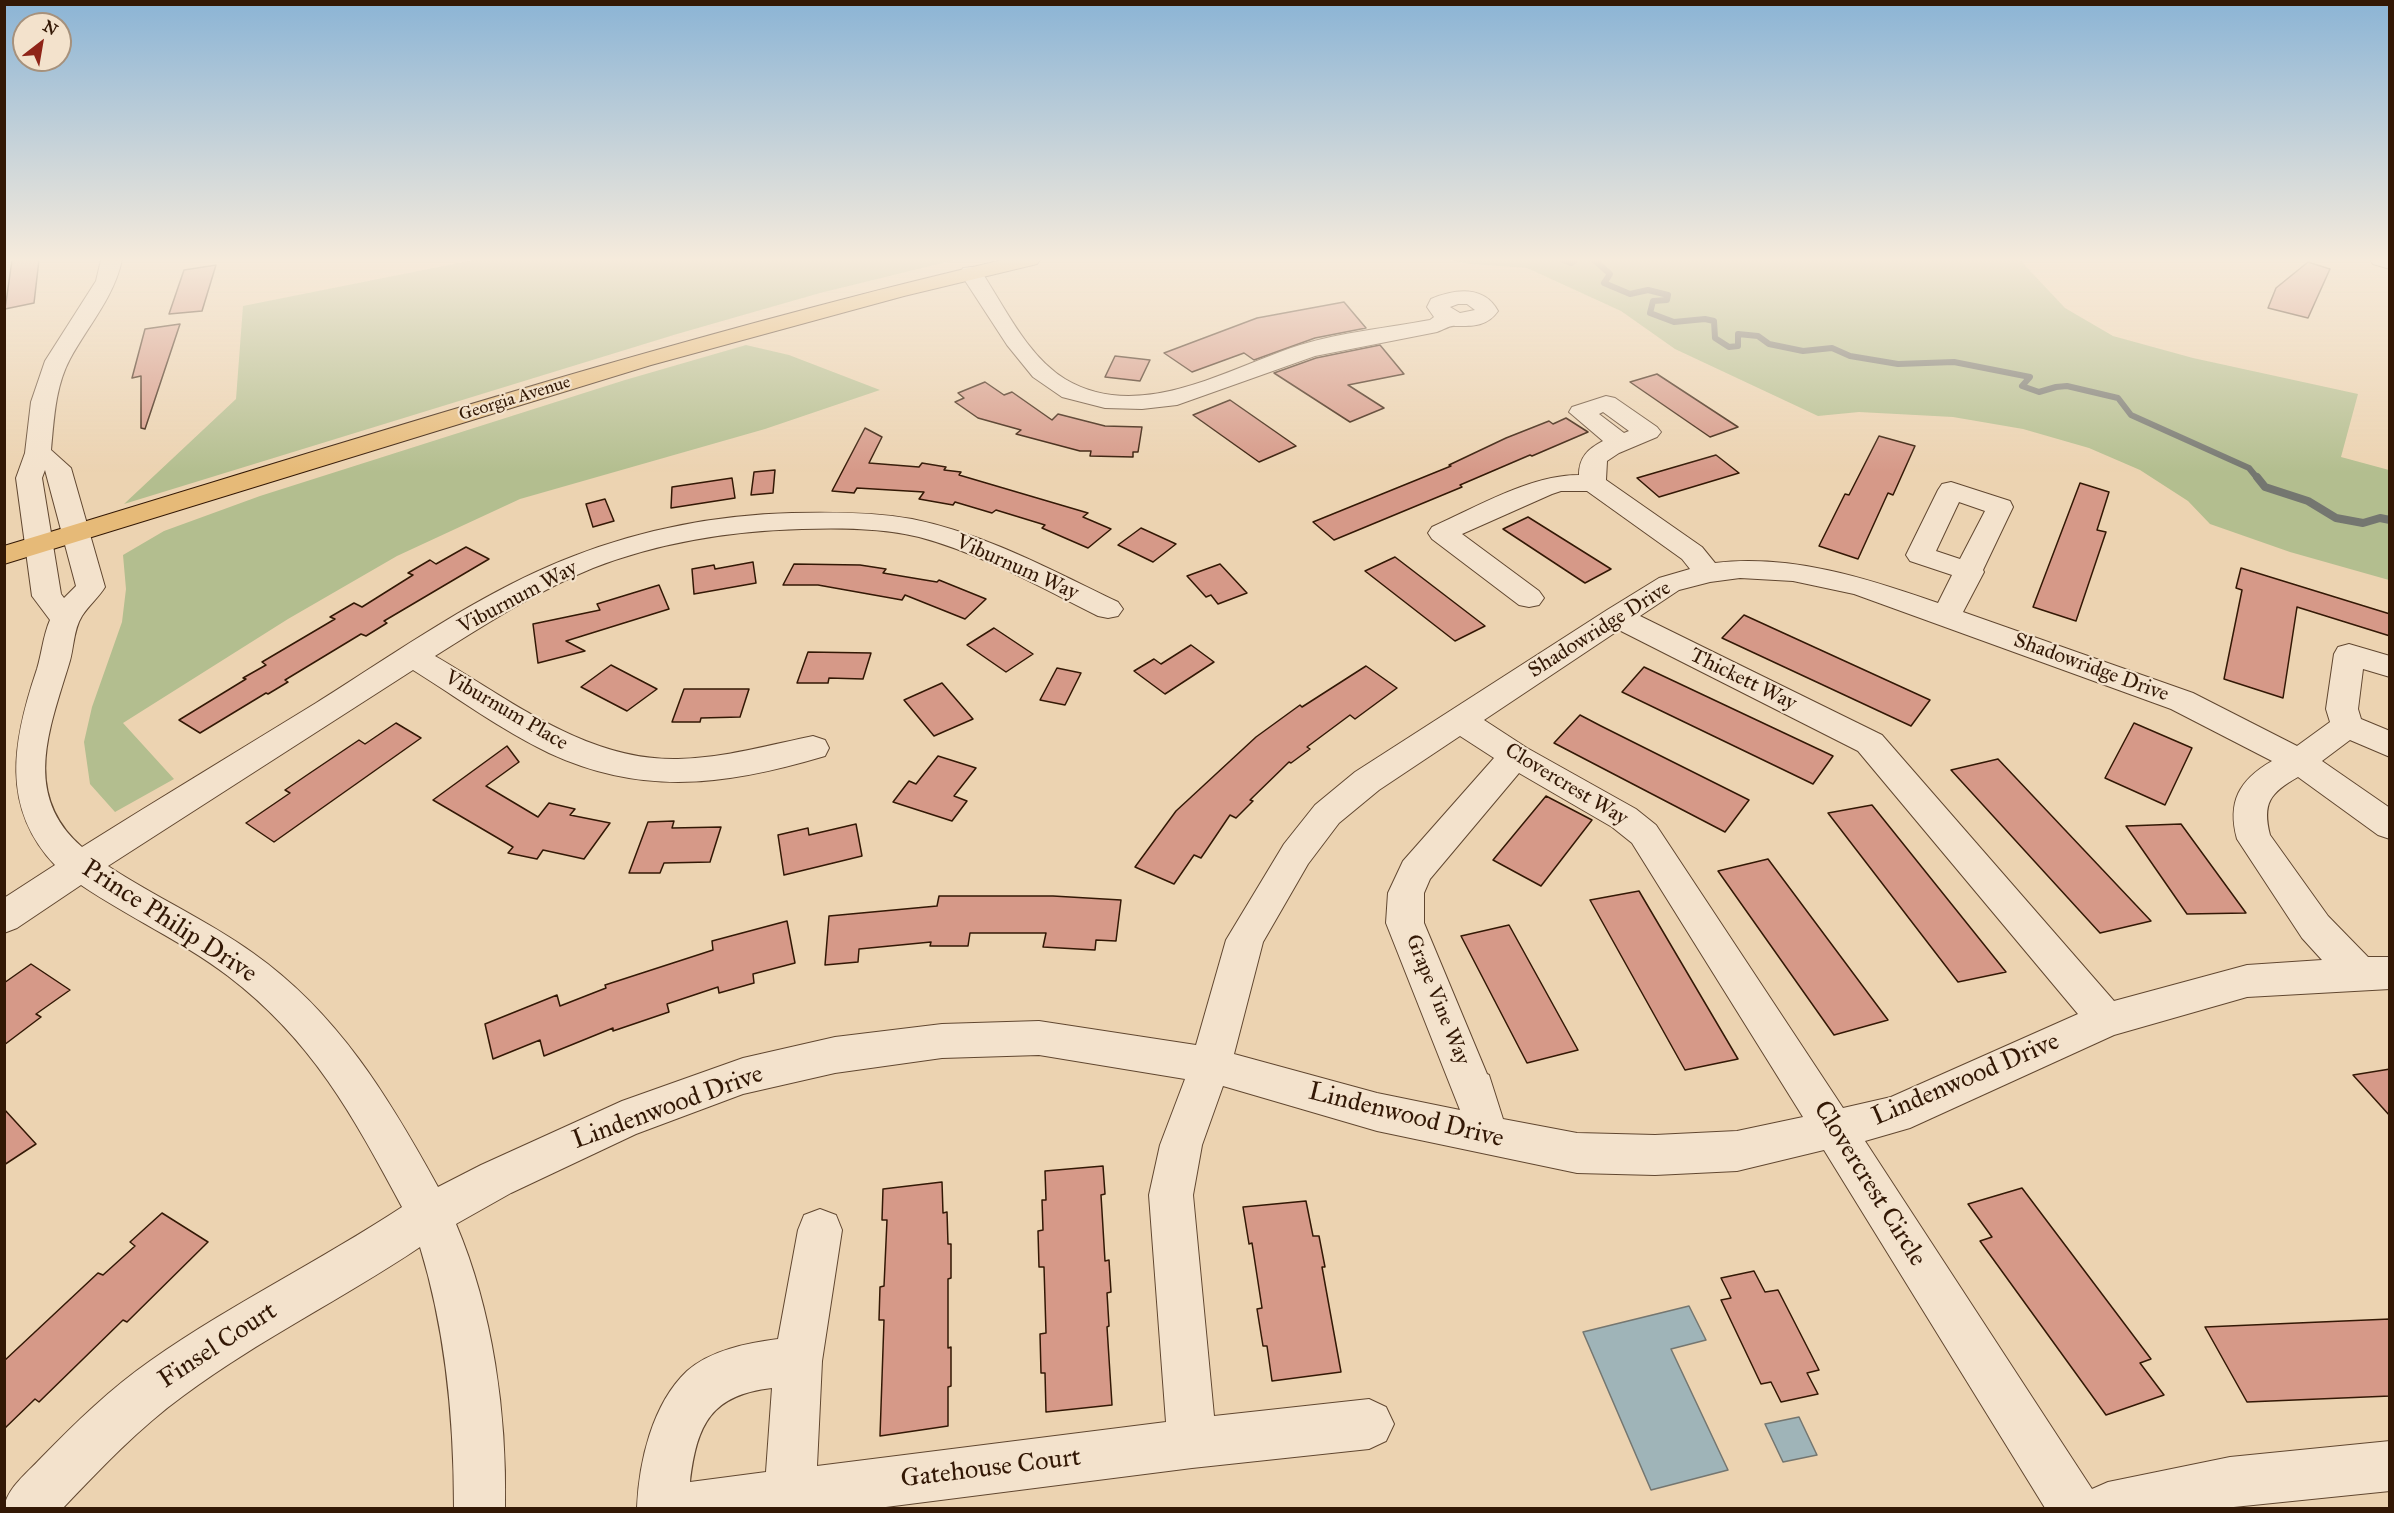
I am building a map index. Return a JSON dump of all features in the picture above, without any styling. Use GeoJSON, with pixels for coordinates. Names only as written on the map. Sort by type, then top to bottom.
{"type":"FeatureCollection","features":[{"type":"Feature","properties":{"kind":"main road","name":"Georgia Avenue"},"geometry":{"type":"LineString","coordinates":[[4,555],[695,344],[747,331]]}},
{"type":"Feature","properties":{"kind":"street"},"geometry":{"type":"LineString","coordinates":[[65,619],[47,596],[29,478],[38,453],[38,428],[43,402],[57,361],[76,331]]}},
{"type":"Feature","properties":{"kind":"street"},"geometry":{"type":"LineString","coordinates":[[1008,331],[1019,347],[1054,383],[1072,392],[1111,402],[1156,402],[1177,398],[1309,350],[1412,331]]}},
{"type":"Feature","properties":{"kind":"street"},"geometry":{"type":"LineString","coordinates":[[1593,483],[1593,461],[1599,452],[1622,443]]}},
{"type":"Feature","properties":{"kind":"street"},"geometry":{"type":"LineString","coordinates":[[38,453],[58,468],[76,534]]}},
{"type":"Feature","properties":{"kind":"street"},"geometry":{"type":"LineString","coordinates":[[1529,598],[1442,534],[1543,488],[1559,483],[1593,483],[1685,548],[1708,573]]}},
{"type":"Feature","properties":{"kind":"street","name":"Viburnum Way"},"geometry":{"type":"LineString","coordinates":[[4,918],[80,866],[473,620],[556,574],[617,551],[709,528],[782,521],[860,521],[926,530],[987,550],[1108,609]]}},
{"type":"Feature","properties":{"kind":"street","name":"Prince Philip Drive"},"geometry":{"type":"LineString","coordinates":[[76,534],[91,587],[65,619],[31,741],[27,757],[27,784],[33,806],[43,826],[58,847],[80,866],[205,940],[243,966],[278,996],[316,1032],[349,1073],[380,1120],[430,1214],[458,1302],[471,1366],[480,1509]]}},
{"type":"Feature","properties":{"kind":"street","name":"Shadowridge Drive"},"geometry":{"type":"LineString","coordinates":[[1211,1065],[1245,940],[1296,854],[1327,814],[1367,782],[1669,584],[1708,573],[1740,569],[1793,572],[1861,586],[2182,701],[2299,761],[2390,826]]}},
{"type":"Feature","properties":{"kind":"street"},"geometry":{"type":"LineString","coordinates":[[1946,616],[1970,572]]}},
{"type":"Feature","properties":{"kind":"street","name":"Thickett Way"},"geometry":{"type":"LineString","coordinates":[[1617,617],[1870,743],[2106,1020]]}},
{"type":"Feature","properties":{"kind":"street"},"geometry":{"type":"LineString","coordinates":[[2390,667],[2349,654],[2342,709],[2348,726],[2390,745]]}},
{"type":"Feature","properties":{"kind":"street","name":"Viburnum Place"},"geometry":{"type":"LineString","coordinates":[[413,657],[557,745],[604,762],[659,771],[713,769],[813,748]]}},
{"type":"Feature","properties":{"kind":"street","name":"Clovercrest Way"},"geometry":{"type":"LineString","coordinates":[[1460,720],[1515,756],[1624,818],[1644,834],[1662,862]]}},
{"type":"Feature","properties":{"kind":"street"},"geometry":{"type":"LineString","coordinates":[[2348,726],[2299,761],[2266,780],[2251,800],[2249,820],[2254,838],[2315,927],[2374,973]]}},
{"type":"Feature","properties":{"kind":"street","name":"Grape Vine Way"},"geometry":{"type":"LineString","coordinates":[[1487,1136],[1475,1088],[1472,1088],[1405,922],[1406,893],[1416,871],[1515,756]]}},
{"type":"Feature","properties":{"kind":"street","name":"Clovercrest Circle"},"geometry":{"type":"LineString","coordinates":[[1662,862],[2074,1509]]}},
{"type":"Feature","properties":{"kind":"street","name":"Lindenwood Drive"},"geometry":{"type":"LineString","coordinates":[[430,1214],[496,1179],[622,1120],[743,1076],[835,1055],[942,1041],[1039,1038],[1211,1065],[1377,1112],[1487,1136],[1577,1153],[1655,1155],[1737,1151],[1835,1131],[1895,1115],[2106,1020],[2247,981],[2374,973]]}},
{"type":"Feature","properties":{"kind":"street"},"geometry":{"type":"LineString","coordinates":[[1192,1443],[1171,1195],[1181,1145],[1211,1065]]}},
{"type":"Feature","properties":{"kind":"street","name":"Finsel Court"},"geometry":{"type":"LineString","coordinates":[[29,1509],[74,1460],[126,1410],[167,1378],[267,1313],[373,1252],[430,1214]]}},
{"type":"Feature","properties":{"kind":"street"},"geometry":{"type":"LineString","coordinates":[[790,1495],[798,1361],[820,1230]]}},
{"type":"Feature","properties":{"kind":"street"},"geometry":{"type":"LineString","coordinates":[[662,1509],[666,1467],[676,1431],[699,1391],[723,1376],[754,1367],[798,1361]]}},
{"type":"Feature","properties":{"kind":"street","name":"Gatehouse Court"},"geometry":{"type":"LineString","coordinates":[[685,1509],[1192,1443],[1369,1424]]}},
{"type":"Feature","properties":{"kind":"street"},"geometry":{"type":"LineString","coordinates":[[2108,1509],[2230,1482],[2390,1466]]}},
{"type":"Feature","properties":{"kind":"green space"},"geometry":{"type":"Polygon","coordinates":[[[241,331],[689,331],[124,504],[236,399],[241,331]]]}},
{"type":"Feature","properties":{"kind":"green space"},"geometry":{"type":"Polygon","coordinates":[[[1649,331],[2104,331],[2113,336],[2193,358],[2358,394],[2341,457],[2389,470],[2389,580],[2290,552],[2210,524],[2188,501],[2140,470],[2089,448],[2023,429],[1953,417],[1859,412],[1818,416],[1675,349],[1649,331]]]}},
{"type":"Feature","properties":{"kind":"green space"},"geometry":{"type":"Polygon","coordinates":[[[746,345],[789,355],[880,390],[765,429],[520,499],[397,556],[288,619],[123,723],[174,779],[115,812],[90,784],[84,742],[92,707],[122,622],[126,589],[123,555],[164,531],[260,496],[625,380],[746,345]]]}},
{"type":"Feature","properties":{"kind":"shaded area"},"geometry":{"type":"Polygon","coordinates":[[[1689,1306],[1706,1340],[1671,1349],[1728,1470],[1651,1490],[1583,1332],[1689,1306]]]}},
{"type":"Feature","properties":{"kind":"shaded area"},"geometry":{"type":"Polygon","coordinates":[[[1799,1417],[1817,1455],[1783,1462],[1765,1424],[1799,1417]]]}},
{"type":"Feature","properties":{"kind":"building"},"geometry":{"type":"Polygon","coordinates":[[[145,331],[178,331],[145,429],[141,428],[141,376],[132,378],[145,331]]]}},
{"type":"Feature","properties":{"kind":"building"},"geometry":{"type":"Polygon","coordinates":[[[1224,331],[1353,331],[1315,338],[1254,360],[1244,353],[1192,372],[1164,353],[1224,331]]]}},
{"type":"Feature","properties":{"kind":"building"},"geometry":{"type":"Polygon","coordinates":[[[1380,345],[1404,374],[1348,385],[1384,408],[1350,422],[1274,373],[1316,358],[1380,345]]]}},
{"type":"Feature","properties":{"kind":"building"},"geometry":{"type":"Polygon","coordinates":[[[1115,356],[1150,360],[1140,381],[1105,377],[1115,356]]]}},
{"type":"Feature","properties":{"kind":"building"},"geometry":{"type":"Polygon","coordinates":[[[1657,374],[1738,427],[1710,437],[1630,382],[1657,374]]]}},
{"type":"Feature","properties":{"kind":"building"},"geometry":{"type":"Polygon","coordinates":[[[985,382],[1004,395],[1012,392],[1052,420],[1058,414],[1105,426],[1142,427],[1138,452],[1133,452],[1133,457],[1090,456],[1091,451],[1080,451],[1016,434],[1021,430],[978,418],[955,402],[964,398],[958,393],[985,382]]]}},
{"type":"Feature","properties":{"kind":"building"},"geometry":{"type":"Polygon","coordinates":[[[1230,400],[1296,446],[1259,462],[1193,415],[1230,400]]]}},
{"type":"Feature","properties":{"kind":"building"},"geometry":{"type":"Polygon","coordinates":[[[1566,418],[1588,432],[1334,540],[1313,522],[1451,466],[1449,465],[1506,438],[1549,421],[1553,424],[1566,418]]]}},
{"type":"Feature","properties":{"kind":"building"},"geometry":{"type":"Polygon","coordinates":[[[865,428],[882,437],[869,463],[919,467],[922,463],[946,467],[944,470],[961,472],[959,475],[1088,513],[1083,517],[1111,529],[1088,548],[1042,528],[1045,525],[996,510],[992,513],[955,502],[953,505],[919,499],[924,492],[857,488],[854,493],[832,491],[865,428]]]}},
{"type":"Feature","properties":{"kind":"building"},"geometry":{"type":"Polygon","coordinates":[[[1879,436],[1915,446],[1893,495],[1888,493],[1858,559],[1819,546],[1845,494],[1849,495],[1879,436]]]}},
{"type":"Feature","properties":{"kind":"building"},"geometry":{"type":"Polygon","coordinates":[[[1716,455],[1739,473],[1659,497],[1637,478],[1716,455]]]}},
{"type":"Feature","properties":{"kind":"building"},"geometry":{"type":"Polygon","coordinates":[[[775,470],[773,493],[751,495],[754,472],[775,470]]]}},
{"type":"Feature","properties":{"kind":"building"},"geometry":{"type":"Polygon","coordinates":[[[732,478],[735,498],[671,508],[672,487],[732,478]]]}},
{"type":"Feature","properties":{"kind":"building"},"geometry":{"type":"Polygon","coordinates":[[[2080,483],[2109,492],[2097,530],[2106,532],[2076,621],[2033,607],[2080,483]]]}},
{"type":"Feature","properties":{"kind":"building"},"geometry":{"type":"Polygon","coordinates":[[[605,499],[614,521],[593,527],[586,504],[605,499]]]}},
{"type":"Feature","properties":{"kind":"building"},"geometry":{"type":"Polygon","coordinates":[[[1528,517],[1611,569],[1585,583],[1503,529],[1528,517]]]}},
{"type":"Feature","properties":{"kind":"building"},"geometry":{"type":"Polygon","coordinates":[[[1141,528],[1176,544],[1153,562],[1118,545],[1141,528]]]}},
{"type":"Feature","properties":{"kind":"building"},"geometry":{"type":"Polygon","coordinates":[[[466,547],[489,559],[384,621],[387,623],[366,636],[361,634],[285,680],[288,682],[200,733],[179,720],[266,665],[262,662],[335,619],[330,617],[354,603],[362,607],[413,575],[408,573],[430,560],[436,564],[466,547]]]}},
{"type":"Feature","properties":{"kind":"building"},"geometry":{"type":"Polygon","coordinates":[[[1395,557],[1485,626],[1455,641],[1365,571],[1395,557]]]}},
{"type":"Feature","properties":{"kind":"building"},"geometry":{"type":"Polygon","coordinates":[[[753,562],[756,583],[694,594],[692,569],[714,565],[715,569],[753,562]]]}},
{"type":"Feature","properties":{"kind":"building"},"geometry":{"type":"Polygon","coordinates":[[[794,564],[860,565],[886,569],[883,573],[937,582],[939,580],[986,599],[965,619],[905,595],[902,600],[818,585],[783,585],[794,564]]]}},
{"type":"Feature","properties":{"kind":"building"},"geometry":{"type":"Polygon","coordinates":[[[1220,564],[1247,593],[1218,604],[1211,595],[1206,597],[1187,576],[1220,564]]]}},
{"type":"Feature","properties":{"kind":"building"},"geometry":{"type":"Polygon","coordinates":[[[2241,568],[2390,614],[2390,636],[2297,607],[2283,698],[2224,679],[2242,590],[2236,588],[2241,568]]]}},
{"type":"Feature","properties":{"kind":"building"},"geometry":{"type":"Polygon","coordinates":[[[659,585],[669,609],[566,641],[585,651],[538,663],[533,624],[600,610],[597,604],[659,585]]]}},
{"type":"Feature","properties":{"kind":"building"},"geometry":{"type":"Polygon","coordinates":[[[1744,615],[1930,700],[1911,726],[1722,638],[1744,615]]]}},
{"type":"Feature","properties":{"kind":"building"},"geometry":{"type":"Polygon","coordinates":[[[994,628],[1033,654],[1006,672],[967,645],[994,628]]]}},
{"type":"Feature","properties":{"kind":"building"},"geometry":{"type":"Polygon","coordinates":[[[1191,645],[1214,662],[1165,694],[1134,671],[1154,659],[1161,664],[1191,645]]]}},
{"type":"Feature","properties":{"kind":"building"},"geometry":{"type":"Polygon","coordinates":[[[808,652],[871,653],[863,679],[829,678],[828,683],[797,683],[808,652]]]}},
{"type":"Feature","properties":{"kind":"building"},"geometry":{"type":"Polygon","coordinates":[[[611,665],[657,689],[627,711],[581,687],[611,665]]]}},
{"type":"Feature","properties":{"kind":"building"},"geometry":{"type":"Polygon","coordinates":[[[1366,666],[1397,688],[1355,719],[1350,715],[1307,747],[1310,749],[1291,763],[1289,762],[1250,800],[1253,801],[1236,818],[1230,815],[1201,858],[1194,855],[1174,884],[1135,867],[1176,811],[1256,737],[1300,705],[1302,707],[1366,666]]]}},
{"type":"Feature","properties":{"kind":"building"},"geometry":{"type":"Polygon","coordinates":[[[1644,667],[1833,756],[1813,784],[1622,692],[1644,667]]]}},
{"type":"Feature","properties":{"kind":"building"},"geometry":{"type":"Polygon","coordinates":[[[1057,668],[1081,673],[1065,705],[1040,700],[1057,668]]]}},
{"type":"Feature","properties":{"kind":"building"},"geometry":{"type":"Polygon","coordinates":[[[942,683],[973,719],[934,736],[904,700],[942,683]]]}},
{"type":"Feature","properties":{"kind":"building"},"geometry":{"type":"Polygon","coordinates":[[[684,689],[749,689],[740,717],[701,718],[700,722],[672,722],[684,689]]]}},
{"type":"Feature","properties":{"kind":"building"},"geometry":{"type":"Polygon","coordinates":[[[1580,715],[1749,800],[1725,832],[1554,743],[1580,715]]]}},
{"type":"Feature","properties":{"kind":"building"},"geometry":{"type":"Polygon","coordinates":[[[396,723],[421,738],[274,842],[246,823],[290,793],[285,790],[359,740],[365,744],[396,723]]]}},
{"type":"Feature","properties":{"kind":"building"},"geometry":{"type":"Polygon","coordinates":[[[2134,723],[2192,748],[2165,805],[2105,778],[2134,723]]]}},
{"type":"Feature","properties":{"kind":"building"},"geometry":{"type":"Polygon","coordinates":[[[507,746],[519,762],[486,786],[538,817],[549,803],[575,809],[570,815],[610,823],[584,859],[543,850],[537,859],[508,853],[513,847],[433,800],[507,746]]]}},
{"type":"Feature","properties":{"kind":"building"},"geometry":{"type":"Polygon","coordinates":[[[938,756],[976,768],[954,796],[967,801],[952,821],[893,802],[909,781],[916,784],[938,756]]]}},
{"type":"Feature","properties":{"kind":"building"},"geometry":{"type":"Polygon","coordinates":[[[1998,759],[2151,921],[2100,933],[1951,770],[1998,759]]]}},
{"type":"Feature","properties":{"kind":"building"},"geometry":{"type":"Polygon","coordinates":[[[1546,796],[1592,820],[1541,886],[1493,860],[1546,796]]]}},
{"type":"Feature","properties":{"kind":"building"},"geometry":{"type":"Polygon","coordinates":[[[1872,805],[2006,972],[1958,982],[1828,813],[1872,805]]]}},
{"type":"Feature","properties":{"kind":"building"},"geometry":{"type":"Polygon","coordinates":[[[674,821],[672,828],[721,827],[710,862],[664,863],[660,873],[629,873],[648,822],[674,821]]]}},
{"type":"Feature","properties":{"kind":"building"},"geometry":{"type":"Polygon","coordinates":[[[856,824],[862,856],[784,875],[778,835],[808,828],[809,835],[856,824]]]}},
{"type":"Feature","properties":{"kind":"building"},"geometry":{"type":"Polygon","coordinates":[[[2181,824],[2246,913],[2187,914],[2126,826],[2181,824]]]}},
{"type":"Feature","properties":{"kind":"building"},"geometry":{"type":"Polygon","coordinates":[[[1768,859],[1888,1020],[1834,1035],[1718,871],[1768,859]]]}},
{"type":"Feature","properties":{"kind":"building"},"geometry":{"type":"Polygon","coordinates":[[[1639,891],[1738,1059],[1685,1070],[1590,900],[1639,891]]]}},
{"type":"Feature","properties":{"kind":"building"},"geometry":{"type":"Polygon","coordinates":[[[939,896],[1053,896],[1121,900],[1116,941],[1096,940],[1095,950],[1043,947],[1046,933],[970,933],[968,946],[930,946],[931,942],[859,949],[858,962],[825,965],[829,916],[937,906],[939,896]]]}},
{"type":"Feature","properties":{"kind":"building"},"geometry":{"type":"Polygon","coordinates":[[[787,921],[795,963],[753,974],[754,983],[719,993],[718,987],[667,1004],[669,1012],[613,1031],[613,1028],[544,1056],[540,1040],[493,1059],[485,1024],[557,995],[560,1006],[606,988],[605,985],[713,950],[712,941],[787,921]]]}},
{"type":"Feature","properties":{"kind":"building"},"geometry":{"type":"Polygon","coordinates":[[[1509,925],[1578,1050],[1527,1063],[1461,936],[1509,925]]]}},
{"type":"Feature","properties":{"kind":"building"},"geometry":{"type":"Polygon","coordinates":[[[31,964],[70,990],[36,1014],[41,1017],[4,1045],[4,983],[31,964]]]}},
{"type":"Feature","properties":{"kind":"building"},"geometry":{"type":"Polygon","coordinates":[[[2390,1069],[2390,1116],[2353,1075],[2390,1069]]]}},
{"type":"Feature","properties":{"kind":"building"},"geometry":{"type":"Polygon","coordinates":[[[4,1109],[36,1144],[4,1165],[4,1109]]]}},
{"type":"Feature","properties":{"kind":"building"},"geometry":{"type":"Polygon","coordinates":[[[1103,1166],[1105,1194],[1101,1195],[1105,1261],[1109,1260],[1111,1292],[1107,1293],[1109,1326],[1107,1327],[1112,1405],[1046,1412],[1045,1373],[1041,1373],[1040,1334],[1046,1333],[1044,1267],[1039,1267],[1038,1231],[1043,1230],[1042,1200],[1046,1200],[1045,1171],[1103,1166]]]}},
{"type":"Feature","properties":{"kind":"building"},"geometry":{"type":"Polygon","coordinates":[[[942,1182],[943,1213],[947,1212],[948,1244],[951,1244],[951,1278],[948,1279],[948,1348],[951,1347],[951,1386],[948,1387],[948,1426],[880,1436],[884,1320],[879,1320],[880,1287],[884,1286],[887,1220],[882,1220],[883,1189],[942,1182]]]}},
{"type":"Feature","properties":{"kind":"building"},"geometry":{"type":"Polygon","coordinates":[[[2022,1188],[2151,1359],[2140,1363],[2164,1395],[2106,1415],[1980,1241],[1992,1237],[1968,1204],[2022,1188]]]}},
{"type":"Feature","properties":{"kind":"building"},"geometry":{"type":"Polygon","coordinates":[[[1306,1201],[1313,1236],[1319,1236],[1325,1267],[1322,1267],[1341,1372],[1272,1381],[1267,1346],[1263,1346],[1257,1309],[1262,1308],[1252,1243],[1249,1244],[1243,1207],[1306,1201]]]}},
{"type":"Feature","properties":{"kind":"building"},"geometry":{"type":"Polygon","coordinates":[[[162,1213],[208,1242],[127,1322],[123,1320],[39,1402],[35,1399],[4,1429],[4,1361],[98,1273],[103,1275],[135,1246],[130,1242],[162,1213]]]}},
{"type":"Feature","properties":{"kind":"building"},"geometry":{"type":"Polygon","coordinates":[[[1754,1271],[1765,1292],[1778,1290],[1819,1370],[1807,1373],[1818,1394],[1781,1402],[1771,1382],[1761,1384],[1721,1300],[1731,1298],[1721,1278],[1754,1271]]]}},
{"type":"Feature","properties":{"kind":"building"},"geometry":{"type":"Polygon","coordinates":[[[2390,1319],[2390,1396],[2247,1402],[2205,1327],[2390,1319]]]}},
{"type":"Feature","properties":{"kind":"waterway"},"geometry":{"type":"LineString","coordinates":[[1715,331],[1715,338],[1729,347],[1738,346],[1738,334],[1758,336],[1769,344],[1803,351],[1832,348],[1850,356],[1898,364],[1954,362],[2030,377],[2022,386],[2039,392],[2067,386],[2118,398],[2131,415],[2249,468],[2258,479]]}},
{"type":"Feature","properties":{"kind":"waterway"},"geometry":{"type":"LineString","coordinates":[[2257,477],[2265,487],[2308,501],[2336,518],[2363,523],[2380,518],[2390,520]]}}]}
